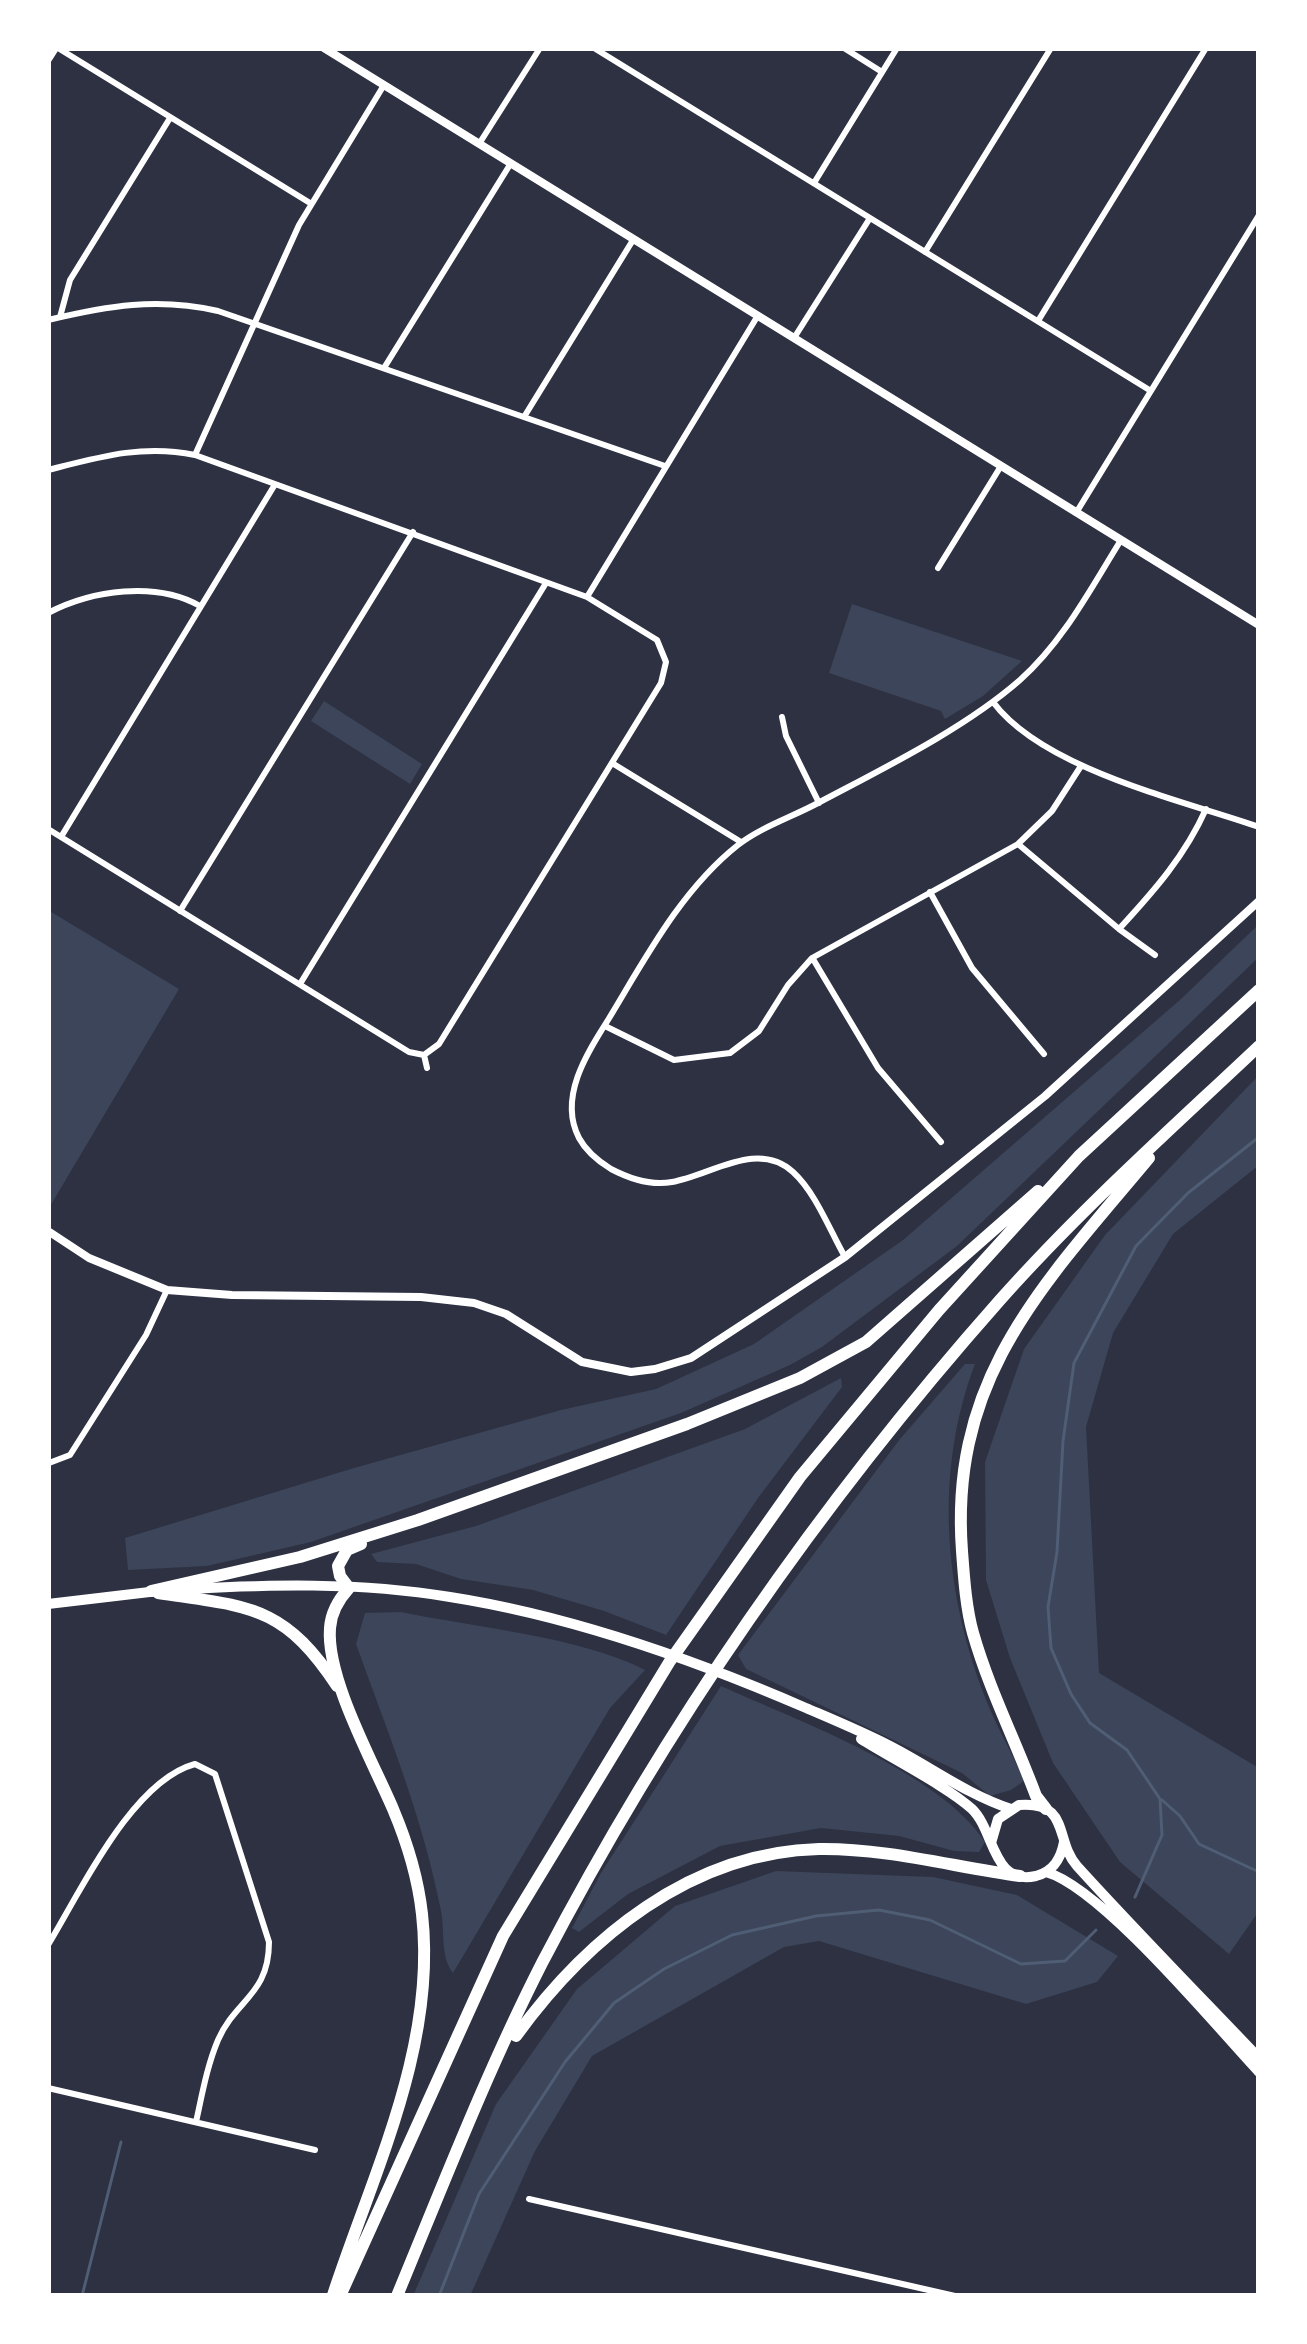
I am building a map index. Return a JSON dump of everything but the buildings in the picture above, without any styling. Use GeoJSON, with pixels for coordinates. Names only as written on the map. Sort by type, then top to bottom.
{"type":"FeatureCollection","features":[{"type":"Feature","properties":{"kind":"highway"},"geometry":{"type":"LineString","coordinates":[[151,1591],[300,1557],[418,1520],[687,1424],[800,1378],[866,1342],[1259,990]]}},
{"type":"Feature","properties":{"kind":"highway"},"geometry":{"type":"LineString","coordinates":[[397,2296],[542,1965],[622,1823],[771,1587],[890,1430],[1001,1299],[1093,1202],[1259,1046]]}},
{"type":"Feature","properties":{"kind":"highway"},"geometry":{"type":"LineString","coordinates":[[1188,1111],[1033,1300],[1000,1351],[976,1405],[963,1465],[960,1522],[972,1630],[1036,1796],[1060,1824],[1071,1860],[1259,2058]]}},
{"type":"Feature","properties":{"kind":"highway"},"geometry":{"type":"LineString","coordinates":[[337,2296],[503,1936],[670,1661],[800,1477],[857,1406],[1079,1156]]}},
{"type":"Feature","properties":{"kind":"highway"},"geometry":{"type":"LineString","coordinates":[[350,1588],[338,1571],[347,1550],[418,1520]]}},
{"type":"Feature","properties":{"kind":"highway"},"geometry":{"type":"LineString","coordinates":[[48,1604],[151,1591],[275,1584],[445,1596],[517,1609],[743,1682],[889,1745],[982,1799],[1011,1809]]}},
{"type":"Feature","properties":{"kind":"highway"},"geometry":{"type":"LineString","coordinates":[[337,2296],[409,2070],[424,1969],[422,1914],[412,1861],[345,1697],[332,1650],[330,1627],[336,1604],[350,1588]]}},
{"type":"Feature","properties":{"kind":"highway"},"geometry":{"type":"LineString","coordinates":[[151,1591],[271,1615],[314,1652],[345,1697]]}},
{"type":"Feature","properties":{"kind":"highway"},"geometry":{"type":"LineString","coordinates":[[833,1721],[971,1808],[986,1827],[1000,1865],[1020,1876]]}},
{"type":"Feature","properties":{"kind":"highway"},"geometry":{"type":"LineString","coordinates":[[991,1843],[998,1819],[1011,1809],[1031,1804],[1046,1809]]}},
{"type":"Feature","properties":{"kind":"highway"},"geometry":{"type":"LineString","coordinates":[[497,2062],[548,1991],[590,1948],[654,1900],[701,1876],[760,1858],[818,1849],[1020,1876],[1046,1871],[1060,1858],[1064,1835]]}},
{"type":"Feature","properties":{"kind":"highway"},"geometry":{"type":"LineString","coordinates":[[1046,1871],[1068,1881],[1134,1938],[1259,2072]]}},
{"type":"Feature","properties":{"kind":"street"},"geometry":{"type":"LineString","coordinates":[[48,59],[56,48],[311,204]]}},
{"type":"Feature","properties":{"kind":"street"},"geometry":{"type":"LineString","coordinates":[[479,144],[540,48]]}},
{"type":"Feature","properties":{"kind":"street"},"geometry":{"type":"LineString","coordinates":[[595,48],[1151,392]]}},
{"type":"Feature","properties":{"kind":"street"},"geometry":{"type":"LineString","coordinates":[[844,48],[882,72]]}},
{"type":"Feature","properties":{"kind":"street"},"geometry":{"type":"LineString","coordinates":[[814,183],[897,48]]}},
{"type":"Feature","properties":{"kind":"street"},"geometry":{"type":"LineString","coordinates":[[925,252],[1051,48]]}},
{"type":"Feature","properties":{"kind":"street"},"geometry":{"type":"LineString","coordinates":[[1038,321],[1206,48]]}},
{"type":"Feature","properties":{"kind":"street"},"geometry":{"type":"LineString","coordinates":[[331,50],[1259,625]]}},
{"type":"Feature","properties":{"kind":"street"},"geometry":{"type":"LineString","coordinates":[[195,455],[311,204],[383,85]]}},
{"type":"Feature","properties":{"kind":"street"},"geometry":{"type":"LineString","coordinates":[[60,317],[70,280],[170,118]]}},
{"type":"Feature","properties":{"kind":"street"},"geometry":{"type":"LineString","coordinates":[[384,368],[511,163]]}},
{"type":"Feature","properties":{"kind":"street"},"geometry":{"type":"LineString","coordinates":[[1076,513],[1259,215]]}},
{"type":"Feature","properties":{"kind":"street"},"geometry":{"type":"LineString","coordinates":[[794,338],[870,218]]}},
{"type":"Feature","properties":{"kind":"street"},"geometry":{"type":"LineString","coordinates":[[524,417],[633,240]]}},
{"type":"Feature","properties":{"kind":"street"},"geometry":{"type":"LineString","coordinates":[[48,320],[113,305],[164,302],[202,307],[664,466]]}},
{"type":"Feature","properties":{"kind":"street"},"geometry":{"type":"LineString","coordinates":[[587,597],[757,316]]}},
{"type":"Feature","properties":{"kind":"street"},"geometry":{"type":"LineString","coordinates":[[48,470],[134,449],[195,455],[587,597],[654,638],[666,658],[661,683],[439,1044],[424,1055],[409,1052],[48,829]]}},
{"type":"Feature","properties":{"kind":"street"},"geometry":{"type":"LineString","coordinates":[[938,568],[1000,466]]}},
{"type":"Feature","properties":{"kind":"street"},"geometry":{"type":"LineString","coordinates":[[61,837],[274,485]]}},
{"type":"Feature","properties":{"kind":"street"},"geometry":{"type":"LineString","coordinates":[[180,910],[413,532]]}},
{"type":"Feature","properties":{"kind":"street"},"geometry":{"type":"LineString","coordinates":[[845,1257],[791,1170],[766,1159],[742,1160],[670,1183],[638,1181],[596,1160],[579,1139],[572,1100],[587,1053],[670,920],[713,868],[741,842],[993,702],[1052,646],[1121,540]]}},
{"type":"Feature","properties":{"kind":"street"},"geometry":{"type":"LineString","coordinates":[[300,984],[547,582]]}},
{"type":"Feature","properties":{"kind":"street"},"geometry":{"type":"LineString","coordinates":[[48,613],[79,601],[147,590],[185,597],[200,606]]}},
{"type":"Feature","properties":{"kind":"street"},"geometry":{"type":"LineString","coordinates":[[993,702],[1007,721],[1081,766],[1259,827]]}},
{"type":"Feature","properties":{"kind":"street"},"geometry":{"type":"LineString","coordinates":[[782,717],[786,736],[818,803]]}},
{"type":"Feature","properties":{"kind":"street"},"geometry":{"type":"LineString","coordinates":[[612,763],[741,842]]}},
{"type":"Feature","properties":{"kind":"street"},"geometry":{"type":"LineString","coordinates":[[604,1025],[674,1060],[730,1053],[759,1031],[812,958],[1018,844],[1052,811],[1081,766]]}},
{"type":"Feature","properties":{"kind":"street"},"geometry":{"type":"LineString","coordinates":[[1119,929],[1191,843],[1206,809]]}},
{"type":"Feature","properties":{"kind":"street"},"geometry":{"type":"LineString","coordinates":[[1018,844],[1155,955]]}},
{"type":"Feature","properties":{"kind":"street"},"geometry":{"type":"LineString","coordinates":[[930,892],[972,968],[1044,1054]]}},
{"type":"Feature","properties":{"kind":"street"},"geometry":{"type":"LineString","coordinates":[[48,1231],[89,1258],[167,1290],[422,1297],[474,1303],[506,1314],[582,1362],[632,1372],[691,1358],[845,1257],[1045,1096],[1259,901]]}},
{"type":"Feature","properties":{"kind":"street"},"geometry":{"type":"LineString","coordinates":[[812,958],[878,1068],[941,1142]]}},
{"type":"Feature","properties":{"kind":"street"},"geometry":{"type":"LineString","coordinates":[[424,1055],[427,1068]]}},
{"type":"Feature","properties":{"kind":"street"},"geometry":{"type":"LineString","coordinates":[[49,1463],[70,1455],[146,1336],[167,1290]]}},
{"type":"Feature","properties":{"kind":"street"},"geometry":{"type":"LineString","coordinates":[[48,1945],[117,1831],[175,1770],[196,1764],[215,1774],[269,1942],[269,1965],[261,1986],[228,2021],[218,2040],[196,2122]]}},
{"type":"Feature","properties":{"kind":"street"},"geometry":{"type":"LineString","coordinates":[[48,2088],[315,2150]]}},
{"type":"Feature","properties":{"kind":"street"},"geometry":{"type":"LineString","coordinates":[[529,2199],[955,2296]]}},
{"type":"Feature","properties":{"kind":"shaded area"},"geometry":{"type":"Polygon","coordinates":[[[852,604],[1022,661],[983,696],[945,719],[941,711],[829,673],[852,604]]]}},
{"type":"Feature","properties":{"kind":"shaded area"},"geometry":{"type":"Polygon","coordinates":[[[324,701],[422,764],[410,784],[311,721],[324,701]]]}},
{"type":"Feature","properties":{"kind":"shaded area"},"geometry":{"type":"Polygon","coordinates":[[[48,910],[179,989],[49,1208],[48,1207],[48,910]]]}},
{"type":"Feature","properties":{"kind":"shaded area"},"geometry":{"type":"Polygon","coordinates":[[[1259,924],[1259,957],[957,1246],[822,1347],[681,1413],[311,1542],[207,1566],[128,1570],[125,1538],[354,1468],[561,1410],[656,1389],[754,1344],[903,1240],[1181,999],[1259,924]]]}},
{"type":"Feature","properties":{"kind":"shaded area"},"geometry":{"type":"Polygon","coordinates":[[[1259,1075],[1259,1165],[1173,1234],[1113,1333],[1086,1427],[1099,1673],[1259,1768],[1259,1911],[1229,1954],[1120,1862],[1053,1763],[1010,1658],[986,1580],[985,1462],[1024,1349],[1105,1235],[1259,1075]]]}},
{"type":"Feature","properties":{"kind":"shaded area"},"geometry":{"type":"Polygon","coordinates":[[[965,1364],[975,1364],[962,1405],[949,1489],[953,1574],[971,1657],[1024,1781],[990,1796],[962,1773],[746,1669],[738,1655],[900,1439],[965,1364]]]}},
{"type":"Feature","properties":{"kind":"shaded area"},"geometry":{"type":"Polygon","coordinates":[[[841,1378],[842,1387],[758,1498],[666,1635],[533,1590],[461,1579],[416,1564],[377,1562],[371,1554],[476,1526],[745,1429],[841,1378]]]}},
{"type":"Feature","properties":{"kind":"shaded area"},"geometry":{"type":"Polygon","coordinates":[[[401,1612],[559,1641],[645,1670],[610,1708],[453,1973],[446,1959],[441,1911],[424,1842],[356,1644],[365,1613],[401,1612]]]}},
{"type":"Feature","properties":{"kind":"shaded area"},"geometry":{"type":"Polygon","coordinates":[[[721,1686],[902,1771],[964,1817],[985,1842],[979,1852],[954,1851],[899,1836],[821,1828],[720,1846],[628,1894],[579,1932],[572,1928],[601,1873],[721,1686]]]}},
{"type":"Feature","properties":{"kind":"shaded area"},"geometry":{"type":"Polygon","coordinates":[[[776,1871],[933,1877],[1017,1895],[1118,1956],[1097,1982],[1026,2004],[819,1941],[784,1947],[592,2056],[535,2151],[470,2296],[413,2296],[496,2104],[577,1989],[675,1906],[776,1871]]]}},
{"type":"Feature","properties":{"kind":"waterway"},"geometry":{"type":"LineString","coordinates":[[1135,1897],[1162,1835],[1160,1799],[1127,1750],[1090,1723],[1051,1648],[1048,1607],[1074,1363],[1136,1246],[1188,1193],[1259,1137]]}},
{"type":"Feature","properties":{"kind":"waterway"},"geometry":{"type":"LineString","coordinates":[[1162,1800],[1199,1844],[1259,1872]]}},
{"type":"Feature","properties":{"kind":"waterway"},"geometry":{"type":"LineString","coordinates":[[439,2296],[479,2194],[565,2062],[614,2003],[664,1969],[732,1935],[816,1916],[879,1910],[930,1920],[1021,1964],[1065,1961],[1096,1930]]}},
{"type":"Feature","properties":{"kind":"waterway"},"geometry":{"type":"LineString","coordinates":[[82,2296],[121,2142]]}}]}
